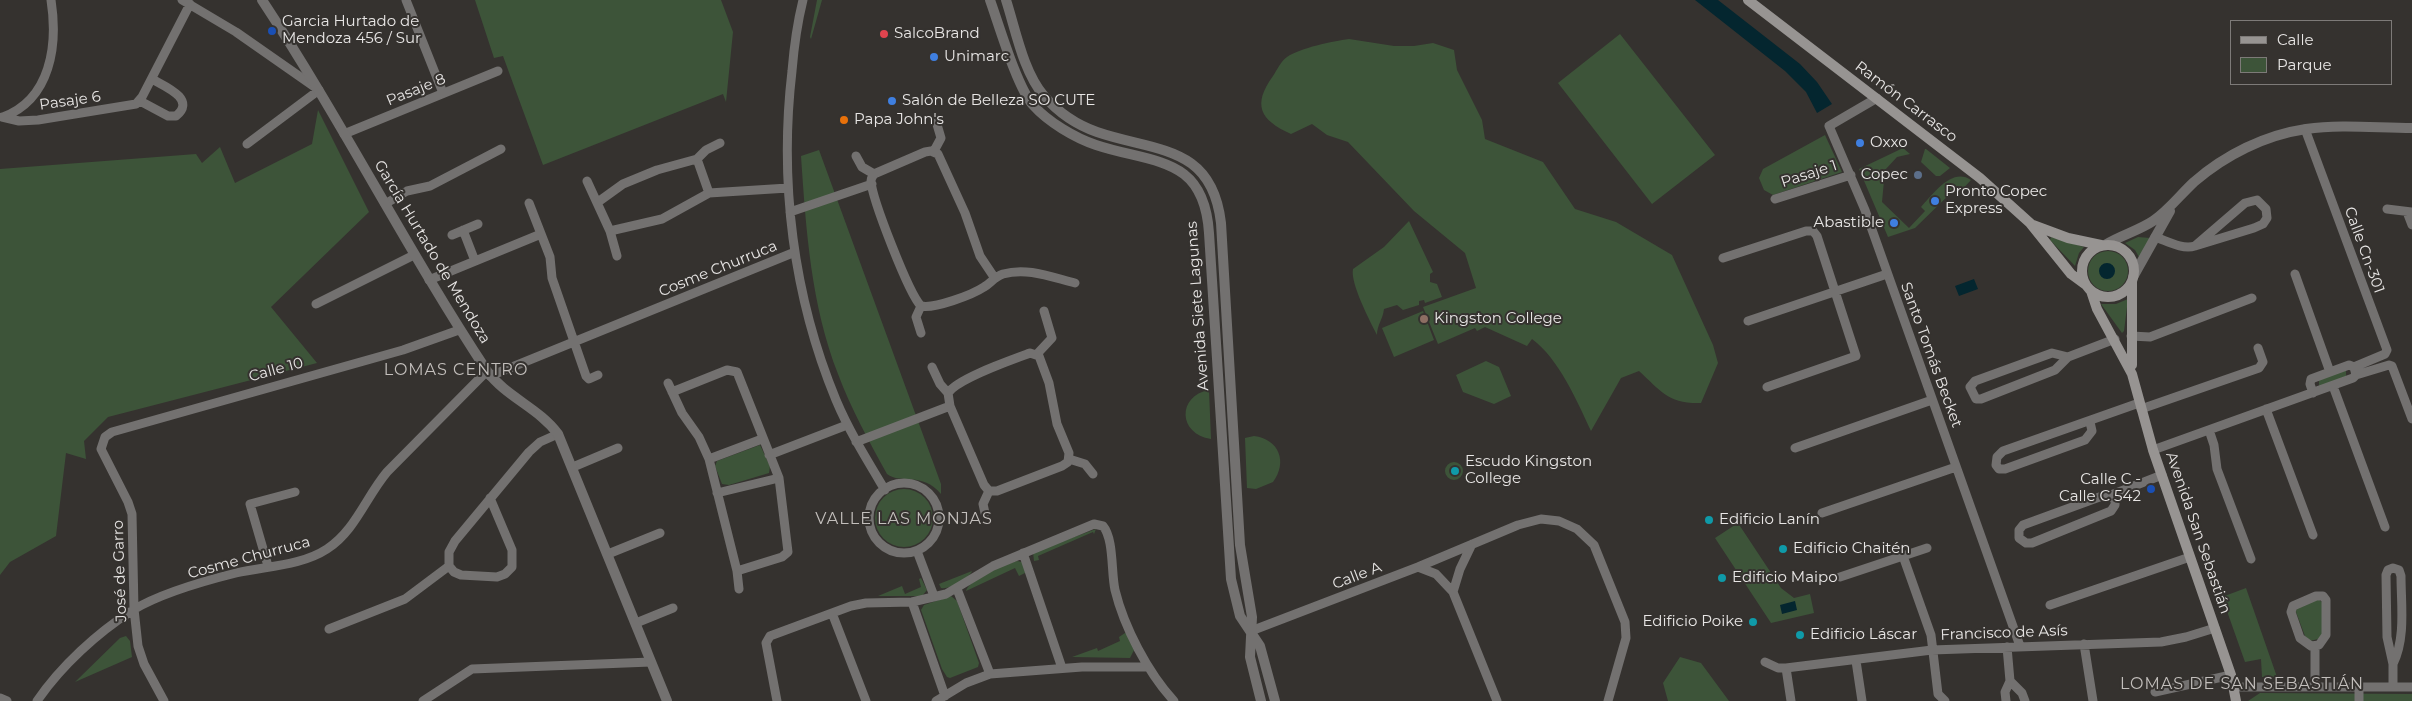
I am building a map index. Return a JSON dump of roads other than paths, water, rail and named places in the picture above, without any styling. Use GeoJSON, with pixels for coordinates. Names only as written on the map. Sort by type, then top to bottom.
{"type":"FeatureCollection","features":[{"type":"Feature","properties":{"kind":"main road","name":"Ramón Carrasco"},"geometry":{"type":"LineString","coordinates":[[1741,0],[1759,10]]}},
{"type":"Feature","properties":{"kind":"main road","name":"Ramón Carrasco"},"geometry":{"type":"LineString","coordinates":[[1748,0],[1980,178],[2030,223],[2071,274],[2089,288]]}},
{"type":"Feature","properties":{"kind":"main road","name":"Ramón Carrasco"},"geometry":{"type":"LineString","coordinates":[[2030,223],[2068,238],[2103,245]]}},
{"type":"Feature","properties":{"kind":"main road"},"geometry":{"type":"LineString","coordinates":[[2103,245],[2116,246],[2129,256],[2134,266],[2132,279],[2125,290],[2111,297],[2100,296],[2089,288],[2082,275],[2083,264],[2092,250],[2103,245]]}},
{"type":"Feature","properties":{"kind":"main road","name":"Avenida San Sebastián"},"geometry":{"type":"LineString","coordinates":[[2132,279],[2132,374]]}},
{"type":"Feature","properties":{"kind":"main road","name":"Avenida San Sebastián"},"geometry":{"type":"LineString","coordinates":[[2089,288],[2097,308],[2132,374],[2153,450],[2231,675],[2236,701]]}},
{"type":"Feature","properties":{"kind":"street"},"geometry":{"type":"LineString","coordinates":[[1,118],[16,111],[30,100],[47,72],[54,36],[51,0]]}},
{"type":"Feature","properties":{"kind":"street","name":"García Hurtado de Mendoza"},"geometry":{"type":"LineString","coordinates":[[262,0],[319,90],[414,255],[488,374],[500,386],[540,414],[558,434],[667,701]]}},
{"type":"Feature","properties":{"kind":"street"},"geometry":{"type":"LineString","coordinates":[[406,0],[442,94]]}},
{"type":"Feature","properties":{"kind":"street","name":"Cosme Churruca"},"geometry":{"type":"LineString","coordinates":[[37,701],[57,676],[88,646],[134,609],[212,579],[304,559],[335,544],[349,529],[367,498],[387,472],[488,374],[573,342],[795,252],[788,188],[788,112],[797,19],[796,0]]}},
{"type":"Feature","properties":{"kind":"street","name":"Cosme Churruca"},"geometry":{"type":"LineString","coordinates":[[797,19],[803,0]]}},
{"type":"Feature","properties":{"kind":"street","name":"Avenida Siete Lagunas"},"geometry":{"type":"LineString","coordinates":[[990,0],[1025,95],[1034,107],[1059,126],[1088,143],[1171,166],[1194,185],[1204,204],[1209,224],[1228,561],[1237,607],[1262,654],[1275,701]]}},
{"type":"Feature","properties":{"kind":"street","name":"Avenida Siete Lagunas"},"geometry":{"type":"LineString","coordinates":[[1006,0],[1034,82],[1053,105],[1076,122],[1098,132],[1176,154],[1199,171],[1210,186],[1218,204],[1221,223],[1240,545],[1251,611],[1250,657],[1261,701]]}},
{"type":"Feature","properties":{"kind":"street"},"geometry":{"type":"LineString","coordinates":[[152,79],[181,96],[183,103],[180,112],[176,116],[168,116],[140,101],[152,79],[186,2],[236,32],[319,90],[247,144]]}},
{"type":"Feature","properties":{"kind":"street","name":"Pasaje 8"},"geometry":{"type":"LineString","coordinates":[[344,134],[498,71]]}},
{"type":"Feature","properties":{"kind":"street","name":"Santo Tomás Becket"},"geometry":{"type":"LineString","coordinates":[[1877,98],[1830,126],[1851,174],[2020,646]]}},
{"type":"Feature","properties":{"kind":"street","name":"Pasaje 6"},"geometry":{"type":"LineString","coordinates":[[1,118],[19,121],[38,120],[128,107],[140,101]]}},
{"type":"Feature","properties":{"kind":"street"},"geometry":{"type":"LineString","coordinates":[[934,151],[940,138],[936,121]]}},
{"type":"Feature","properties":{"kind":"street"},"geometry":{"type":"LineString","coordinates":[[1059,126],[1076,122]]}},
{"type":"Feature","properties":{"kind":"street"},"geometry":{"type":"LineString","coordinates":[[2103,245],[2134,232],[2153,221],[2173,205],[2194,182],[2234,154],[2266,140],[2305,129],[2335,127],[2412,128]]}},
{"type":"Feature","properties":{"kind":"street","name":"Calle Cn-301"},"geometry":{"type":"LineString","coordinates":[[2305,129],[2387,350],[2385,354],[2357,368]]}},
{"type":"Feature","properties":{"kind":"street"},"geometry":{"type":"LineString","coordinates":[[598,202],[623,184],[638,177],[697,159],[706,150],[720,143]]}},
{"type":"Feature","properties":{"kind":"street"},"geometry":{"type":"LineString","coordinates":[[385,204],[407,191],[430,186],[501,149]]}},
{"type":"Feature","properties":{"kind":"street"},"geometry":{"type":"LineString","coordinates":[[874,174],[925,152],[934,151]]}},
{"type":"Feature","properties":{"kind":"street"},"geometry":{"type":"LineString","coordinates":[[934,151],[940,157],[962,205],[980,256],[994,278]]}},
{"type":"Feature","properties":{"kind":"street"},"geometry":{"type":"LineString","coordinates":[[856,156],[862,167],[874,174]]}},
{"type":"Feature","properties":{"kind":"street"},"geometry":{"type":"LineString","coordinates":[[697,159],[709,193]]}},
{"type":"Feature","properties":{"kind":"street"},"geometry":{"type":"LineString","coordinates":[[874,174],[872,184],[893,246],[921,306],[916,317],[921,333]]}},
{"type":"Feature","properties":{"kind":"street","name":"Pasaje 1"},"geometry":{"type":"LineString","coordinates":[[1775,199],[1851,174]]}},
{"type":"Feature","properties":{"kind":"street"},"geometry":{"type":"LineString","coordinates":[[587,181],[610,231],[617,256]]}},
{"type":"Feature","properties":{"kind":"street"},"geometry":{"type":"LineString","coordinates":[[790,212],[872,184]]}},
{"type":"Feature","properties":{"kind":"street"},"geometry":{"type":"LineString","coordinates":[[610,231],[662,218],[709,193],[788,188]]}},
{"type":"Feature","properties":{"kind":"street"},"geometry":{"type":"LineString","coordinates":[[2134,232],[2182,247],[2195,246],[2260,226],[2267,218],[2266,209],[2257,200],[2245,203],[2195,246]]}},
{"type":"Feature","properties":{"kind":"street"},"geometry":{"type":"LineString","coordinates":[[529,203],[550,258],[552,278],[587,378],[598,376]]}},
{"type":"Feature","properties":{"kind":"street"},"geometry":{"type":"LineString","coordinates":[[2132,279],[2173,205]]}},
{"type":"Feature","properties":{"kind":"street"},"geometry":{"type":"LineString","coordinates":[[2387,209],[2410,212],[2412,225]]}},
{"type":"Feature","properties":{"kind":"street"},"geometry":{"type":"LineString","coordinates":[[452,235],[478,224]]}},
{"type":"Feature","properties":{"kind":"street"},"geometry":{"type":"LineString","coordinates":[[463,230],[475,261]]}},
{"type":"Feature","properties":{"kind":"street"},"geometry":{"type":"LineString","coordinates":[[1723,258],[1806,231],[1813,232],[1817,236],[1856,356],[1767,387]]}},
{"type":"Feature","properties":{"kind":"street"},"geometry":{"type":"LineString","coordinates":[[429,280],[541,234]]}},
{"type":"Feature","properties":{"kind":"street"},"geometry":{"type":"LineString","coordinates":[[795,252],[810,327],[823,367],[847,425],[885,490]]}},
{"type":"Feature","properties":{"kind":"street"},"geometry":{"type":"LineString","coordinates":[[316,304],[414,255]]}},
{"type":"Feature","properties":{"kind":"street"},"geometry":{"type":"LineString","coordinates":[[921,306],[941,304],[976,291],[988,285],[994,278],[1009,273],[1030,272],[1075,283]]}},
{"type":"Feature","properties":{"kind":"street"},"geometry":{"type":"LineString","coordinates":[[1748,321],[1887,274]]}},
{"type":"Feature","properties":{"kind":"street"},"geometry":{"type":"LineString","coordinates":[[2294,274],[2330,372]]}},
{"type":"Feature","properties":{"kind":"street"},"geometry":{"type":"LineString","coordinates":[[2131,336],[2150,337],[2252,298]]}},
{"type":"Feature","properties":{"kind":"street"},"geometry":{"type":"LineString","coordinates":[[1037,354],[1052,338],[1044,311]]}},
{"type":"Feature","properties":{"kind":"street","name":"Calle 10"},"geometry":{"type":"LineString","coordinates":[[102,440],[108,434],[403,350],[459,330]]}},
{"type":"Feature","properties":{"kind":"street"},"geometry":{"type":"LineString","coordinates":[[2068,357],[2057,353],[2049,354],[1975,381],[1971,384],[1970,389],[1974,397],[1981,399],[2058,369],[2068,357],[2115,339]]}},
{"type":"Feature","properties":{"kind":"street"},"geometry":{"type":"LineString","coordinates":[[2090,422],[2092,431],[2085,440],[2005,469],[1999,469],[1996,465],[1997,457],[2003,451],[2090,422],[2259,368],[2263,362],[2258,348]]}},
{"type":"Feature","properties":{"kind":"street"},"geometry":{"type":"LineString","coordinates":[[948,393],[952,388],[988,369],[1030,353],[1037,354],[1041,358],[1045,368],[1057,424],[1069,453],[1069,459],[1062,466],[1007,488],[989,491]]}},
{"type":"Feature","properties":{"kind":"street"},"geometry":{"type":"LineString","coordinates":[[2313,392],[2310,384],[2311,379],[2351,365],[2357,368]]}},
{"type":"Feature","properties":{"kind":"street"},"geometry":{"type":"LineString","coordinates":[[2153,450],[2333,386],[2357,368],[2392,366],[2412,419]]}},
{"type":"Feature","properties":{"kind":"street"},"geometry":{"type":"LineString","coordinates":[[932,367],[940,384],[948,393],[950,406],[984,485],[989,491]]}},
{"type":"Feature","properties":{"kind":"street"},"geometry":{"type":"LineString","coordinates":[[672,392],[727,370],[735,370],[740,376],[762,440],[780,478],[788,552],[782,557],[737,571]]}},
{"type":"Feature","properties":{"kind":"street"},"geometry":{"type":"LineString","coordinates":[[668,383],[682,413],[699,437],[709,459],[737,571],[739,588]]}},
{"type":"Feature","properties":{"kind":"street"},"geometry":{"type":"LineString","coordinates":[[2333,386],[2385,527]]}},
{"type":"Feature","properties":{"kind":"street"},"geometry":{"type":"LineString","coordinates":[[1795,448],[1932,400]]}},
{"type":"Feature","properties":{"kind":"street"},"geometry":{"type":"LineString","coordinates":[[856,442],[950,406]]}},
{"type":"Feature","properties":{"kind":"street"},"geometry":{"type":"LineString","coordinates":[[2266,409],[2313,535]]}},
{"type":"Feature","properties":{"kind":"street"},"geometry":{"type":"LineString","coordinates":[[769,455],[847,425]]}},
{"type":"Feature","properties":{"kind":"street"},"geometry":{"type":"LineString","coordinates":[[2209,430],[2214,445],[2217,470],[2251,559]]}},
{"type":"Feature","properties":{"kind":"street"},"geometry":{"type":"LineString","coordinates":[[490,498],[512,550],[514,559],[511,570],[497,576],[465,576],[454,572],[449,566],[448,557],[452,546],[490,498],[534,447],[558,434]]}},
{"type":"Feature","properties":{"kind":"street","name":"José de Garro"},"geometry":{"type":"LineString","coordinates":[[102,440],[101,449],[128,502],[132,514],[134,609],[141,656],[164,701]]}},
{"type":"Feature","properties":{"kind":"street"},"geometry":{"type":"LineString","coordinates":[[709,459],[762,440]]}},
{"type":"Feature","properties":{"kind":"street"},"geometry":{"type":"LineString","coordinates":[[573,467],[618,448]]}},
{"type":"Feature","properties":{"kind":"street"},"geometry":{"type":"LineString","coordinates":[[1069,459],[1085,464],[1093,474]]}},
{"type":"Feature","properties":{"kind":"street"},"geometry":{"type":"LineString","coordinates":[[1822,513],[1956,467]]}},
{"type":"Feature","properties":{"kind":"street"},"geometry":{"type":"LineString","coordinates":[[2111,495],[2116,502],[2111,511],[2032,543],[2026,543],[2019,538],[2020,530],[2026,524],[2106,495],[2111,495],[2162,475]]}},
{"type":"Feature","properties":{"kind":"street"},"geometry":{"type":"LineString","coordinates":[[717,493],[780,478]]}},
{"type":"Feature","properties":{"kind":"street"},"geometry":{"type":"LineString","coordinates":[[897,484],[911,484],[929,494],[937,506],[939,519],[936,533],[928,544],[916,551],[909,553],[893,552],[880,543],[872,531],[870,516],[874,501],[885,490],[897,484]]}},
{"type":"Feature","properties":{"kind":"street"},"geometry":{"type":"LineString","coordinates":[[985,513],[983,504],[989,491]]}},
{"type":"Feature","properties":{"kind":"street"},"geometry":{"type":"LineString","coordinates":[[268,566],[250,504],[295,492]]}},
{"type":"Feature","properties":{"kind":"street","name":"Calle A"},"geometry":{"type":"LineString","coordinates":[[1251,631],[1418,567],[1518,525],[1542,520],[1569,524],[1590,539],[1598,551],[1623,615],[1626,630],[1624,646],[1608,701]]}},
{"type":"Feature","properties":{"kind":"street"},"geometry":{"type":"LineString","coordinates":[[777,701],[766,643],[768,638],[832,613],[866,603],[912,602],[946,594],[993,566],[1094,524],[1103,526],[1108,533],[1111,569],[1118,602],[1148,666],[1174,701]]}},
{"type":"Feature","properties":{"kind":"street"},"geometry":{"type":"LineString","coordinates":[[608,554],[660,533]]}},
{"type":"Feature","properties":{"kind":"street"},"geometry":{"type":"LineString","coordinates":[[1453,592],[1460,569],[1472,544]]}},
{"type":"Feature","properties":{"kind":"street"},"geometry":{"type":"LineString","coordinates":[[1840,577],[1927,548]]}},
{"type":"Feature","properties":{"kind":"street"},"geometry":{"type":"LineString","coordinates":[[916,551],[934,596]]}},
{"type":"Feature","properties":{"kind":"street"},"geometry":{"type":"LineString","coordinates":[[1023,553],[1062,668]]}},
{"type":"Feature","properties":{"kind":"street"},"geometry":{"type":"LineString","coordinates":[[1903,556],[1929,630],[1935,697],[1945,701]]}},
{"type":"Feature","properties":{"kind":"street"},"geometry":{"type":"LineString","coordinates":[[2050,605],[2190,557]]}},
{"type":"Feature","properties":{"kind":"street"},"geometry":{"type":"LineString","coordinates":[[329,629],[405,599],[449,566]]}},
{"type":"Feature","properties":{"kind":"street"},"geometry":{"type":"LineString","coordinates":[[1418,567],[1436,574],[1453,592],[1497,701]]}},
{"type":"Feature","properties":{"kind":"street"},"geometry":{"type":"LineString","coordinates":[[2393,664],[2400,644],[2401,619],[2401,576],[2399,570],[2393,568],[2388,570],[2386,576],[2387,637],[2393,664],[2393,687]]}},
{"type":"Feature","properties":{"kind":"street"},"geometry":{"type":"LineString","coordinates":[[957,589],[990,674]]}},
{"type":"Feature","properties":{"kind":"street"},"geometry":{"type":"LineString","coordinates":[[2322,596],[2326,599],[2327,604],[2326,635],[2322,642],[2315,646],[2308,645],[2300,638],[2291,612],[2296,604],[2322,596]]}},
{"type":"Feature","properties":{"kind":"street"},"geometry":{"type":"LineString","coordinates":[[912,602],[945,696]]}},
{"type":"Feature","properties":{"kind":"street"},"geometry":{"type":"LineString","coordinates":[[636,623],[673,608]]}},
{"type":"Feature","properties":{"kind":"street"},"geometry":{"type":"LineString","coordinates":[[832,613],[866,701]]}},
{"type":"Feature","properties":{"kind":"street","name":"Francisco de Asís"},"geometry":{"type":"LineString","coordinates":[[1765,662],[1778,668],[1786,668],[1856,661],[1932,650],[2174,640],[2215,628]]}},
{"type":"Feature","properties":{"kind":"street"},"geometry":{"type":"LineString","coordinates":[[2084,644],[2093,701]]}},
{"type":"Feature","properties":{"kind":"street"},"geometry":{"type":"LineString","coordinates":[[2315,646],[2315,687]]}},
{"type":"Feature","properties":{"kind":"street"},"geometry":{"type":"LineString","coordinates":[[2006,701],[2005,692],[2010,681],[2007,647]]}},
{"type":"Feature","properties":{"kind":"street"},"geometry":{"type":"LineString","coordinates":[[1856,661],[1862,701]]}},
{"type":"Feature","properties":{"kind":"street"},"geometry":{"type":"LineString","coordinates":[[423,701],[472,669],[651,662]]}},
{"type":"Feature","properties":{"kind":"street"},"geometry":{"type":"LineString","coordinates":[[936,701],[966,683],[990,674],[1062,668],[1148,666]]}},
{"type":"Feature","properties":{"kind":"street"},"geometry":{"type":"LineString","coordinates":[[1786,668],[1791,701]]}},
{"type":"Feature","properties":{"kind":"street"},"geometry":{"type":"LineString","coordinates":[[2155,692],[2231,675]]}},
{"type":"Feature","properties":{"kind":"street"},"geometry":{"type":"LineString","coordinates":[[2010,681],[2022,693],[2025,701]]}},
{"type":"Feature","properties":{"kind":"street"},"geometry":{"type":"LineString","coordinates":[[2234,687],[2412,687]]}},
{"type":"Feature","properties":{"kind":"street"},"geometry":{"type":"LineString","coordinates":[[2359,687],[2359,701]]}},
{"type":"Feature","properties":{"kind":"street"},"geometry":{"type":"LineString","coordinates":[[0,698],[8,701]]}},
{"type":"Feature","properties":{"kind":"water"},"geometry":{"type":"Polygon","coordinates":[[[1695,0],[1718,0],[1800,64],[1817,82],[1832,104],[1817,113],[1806,92],[1785,71],[1695,0]]]}},
{"type":"Feature","properties":{"kind":"water"},"geometry":{"type":"Polygon","coordinates":[[[2107,263],[2115,271],[2107,279],[2099,271],[2107,263]]]}},
{"type":"Feature","properties":{"kind":"water"},"geometry":{"type":"Polygon","coordinates":[[[1974,279],[1978,289],[1959,296],[1955,286],[1974,279]]]}},
{"type":"Feature","properties":{"kind":"water"},"geometry":{"type":"Polygon","coordinates":[[[1795,601],[1797,610],[1782,614],[1780,605],[1795,601]]]}},
{"type":"Feature","properties":{"kind":"place","name":"Garcia Hurtado de Mendoza 456 / Sur"},"geometry":{"type":"Point","coordinates":[272,31]}},
{"type":"Feature","properties":{"kind":"place","name":"SalcoBrand"},"geometry":{"type":"Point","coordinates":[884,34]}},
{"type":"Feature","properties":{"kind":"place","name":"Unimarc"},"geometry":{"type":"Point","coordinates":[934,57]}},
{"type":"Feature","properties":{"kind":"place","name":"Salón de Belleza SO CUTE"},"geometry":{"type":"Point","coordinates":[892,101]}},
{"type":"Feature","properties":{"kind":"place","name":"Papa John's"},"geometry":{"type":"Point","coordinates":[844,120]}},
{"type":"Feature","properties":{"kind":"place","name":"Oxxo"},"geometry":{"type":"Point","coordinates":[1860,143]}},
{"type":"Feature","properties":{"kind":"place","name":"Copec"},"geometry":{"type":"Point","coordinates":[1918,175]}},
{"type":"Feature","properties":{"kind":"place","name":"Pronto Copec Express"},"geometry":{"type":"Point","coordinates":[1935,201]}},
{"type":"Feature","properties":{"kind":"place","name":"Abastible"},"geometry":{"type":"Point","coordinates":[1894,223]}},
{"type":"Feature","properties":{"kind":"place","name":"Kingston College"},"geometry":{"type":"Point","coordinates":[1424,319]}},
{"type":"Feature","properties":{"kind":"place","name":"Escudo Kingston College"},"geometry":{"type":"Point","coordinates":[1455,471]}},
{"type":"Feature","properties":{"kind":"place","name":"Calle C - Calle C 542"},"geometry":{"type":"Point","coordinates":[2151,489]}},
{"type":"Feature","properties":{"kind":"place","name":"Edificio Lanín"},"geometry":{"type":"Point","coordinates":[1709,520]}},
{"type":"Feature","properties":{"kind":"place","name":"Edificio Chaitén"},"geometry":{"type":"Point","coordinates":[1783,549]}},
{"type":"Feature","properties":{"kind":"place","name":"Edificio Maipo"},"geometry":{"type":"Point","coordinates":[1722,578]}},
{"type":"Feature","properties":{"kind":"place","name":"Edificio Poike"},"geometry":{"type":"Point","coordinates":[1753,622]}},
{"type":"Feature","properties":{"kind":"place","name":"Edificio Láscar"},"geometry":{"type":"Point","coordinates":[1800,635]}},
{"type":"Feature","properties":{"kind":"district","name":"LOMAS CENTRO"},"geometry":{"type":"Point","coordinates":[456,370]}},
{"type":"Feature","properties":{"kind":"district","name":"VALLE LAS MONJAS"},"geometry":{"type":"Point","coordinates":[904,519]}},
{"type":"Feature","properties":{"kind":"district","name":"LOMAS DE SAN SEBASTIÁN"},"geometry":{"type":"Point","coordinates":[2242,684]}}]}
